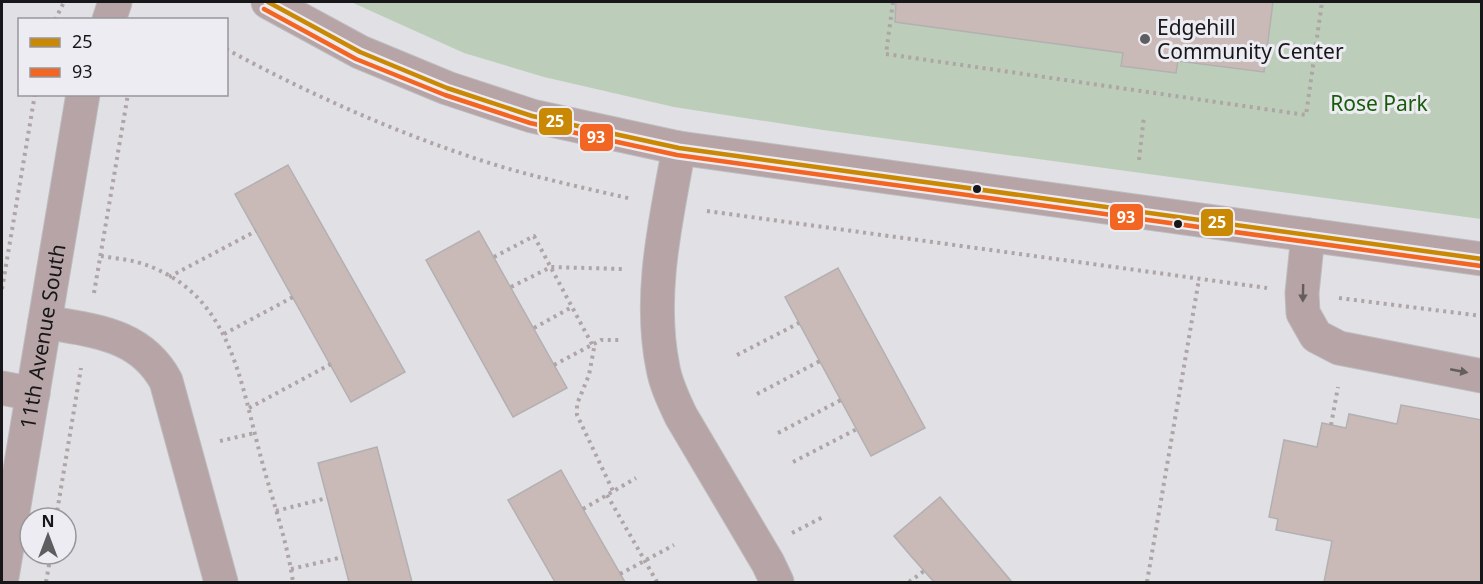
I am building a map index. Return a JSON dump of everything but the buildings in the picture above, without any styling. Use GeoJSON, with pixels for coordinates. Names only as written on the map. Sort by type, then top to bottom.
{"type":"FeatureCollection","features":[{"type":"Feature","properties":{"kind":"street"},"geometry":{"type":"LineString","coordinates":[[110,18],[115,2]]}},
{"type":"Feature","properties":{"kind":"street"},"geometry":{"type":"LineString","coordinates":[[268,2],[360,52],[447,88],[532,116],[679,148],[1482,259]]}},
{"type":"Feature","properties":{"kind":"street","name":"11th Avenue South"},"geometry":{"type":"LineString","coordinates":[[2,577],[83,96]]}},
{"type":"Feature","properties":{"kind":"street"},"geometry":{"type":"LineString","coordinates":[[679,148],[660,258],[658,317],[663,369],[681,416],[777,582]]}},
{"type":"Feature","properties":{"kind":"street"},"geometry":{"type":"LineString","coordinates":[[1308,235],[1302,292],[1303,313],[1316,336],[1339,348],[1482,376]]}},
{"type":"Feature","properties":{"kind":"street"},"geometry":{"type":"LineString","coordinates":[[45,322],[115,336],[140,351],[159,370],[165,381],[221,582]]}},
{"type":"Feature","properties":{"kind":"street"},"geometry":{"type":"LineString","coordinates":[[2,388],[33,394]]}},
{"type":"Feature","properties":{"kind":"path"},"geometry":{"type":"LineString","coordinates":[[56,18],[63,2]]}},
{"type":"Feature","properties":{"kind":"path"},"geometry":{"type":"LineString","coordinates":[[893,2],[886,54],[1306,115],[1322,2]]}},
{"type":"Feature","properties":{"kind":"path"},"geometry":{"type":"LineString","coordinates":[[228,50],[324,100],[408,135],[479,160],[553,181],[633,199]]}},
{"type":"Feature","properties":{"kind":"path"},"geometry":{"type":"LineString","coordinates":[[2,289],[35,96]]}},
{"type":"Feature","properties":{"kind":"path"},"geometry":{"type":"LineString","coordinates":[[93,300],[128,96]]}},
{"type":"Feature","properties":{"kind":"path"},"geometry":{"type":"LineString","coordinates":[[1139,160],[1144,116]]}},
{"type":"Feature","properties":{"kind":"path"},"geometry":{"type":"LineString","coordinates":[[703,210],[1199,279],[1147,582]]}},
{"type":"Feature","properties":{"kind":"path"},"geometry":{"type":"LineString","coordinates":[[169,277],[256,231]]}},
{"type":"Feature","properties":{"kind":"path"},"geometry":{"type":"LineString","coordinates":[[494,257],[534,236],[594,348],[590,375],[577,404],[577,415],[614,491]]}},
{"type":"Feature","properties":{"kind":"path"},"geometry":{"type":"LineString","coordinates":[[100,256],[137,262],[169,277],[184,286],[219,324],[240,372],[293,582]]}},
{"type":"Feature","properties":{"kind":"path"},"geometry":{"type":"LineString","coordinates":[[511,287],[551,267],[624,269]]}},
{"type":"Feature","properties":{"kind":"path"},"geometry":{"type":"LineString","coordinates":[[224,334],[293,297]]}},
{"type":"Feature","properties":{"kind":"path"},"geometry":{"type":"LineString","coordinates":[[534,328],[572,307]]}},
{"type":"Feature","properties":{"kind":"path"},"geometry":{"type":"LineString","coordinates":[[737,355],[799,323]]}},
{"type":"Feature","properties":{"kind":"path"},"geometry":{"type":"LineString","coordinates":[[554,365],[602,340],[626,340]]}},
{"type":"Feature","properties":{"kind":"path"},"geometry":{"type":"LineString","coordinates":[[757,394],[820,361]]}},
{"type":"Feature","properties":{"kind":"path"},"geometry":{"type":"LineString","coordinates":[[59,506],[82,363]]}},
{"type":"Feature","properties":{"kind":"path"},"geometry":{"type":"LineString","coordinates":[[249,408],[330,364]]}},
{"type":"Feature","properties":{"kind":"path"},"geometry":{"type":"LineString","coordinates":[[778,433],[841,400]]}},
{"type":"Feature","properties":{"kind":"path"},"geometry":{"type":"LineString","coordinates":[[793,462],[857,429]]}},
{"type":"Feature","properties":{"kind":"path"},"geometry":{"type":"LineString","coordinates":[[583,509],[636,478]]}},
{"type":"Feature","properties":{"kind":"path"},"geometry":{"type":"LineString","coordinates":[[608,495],[657,582]]}},
{"type":"Feature","properties":{"kind":"path"},"geometry":{"type":"LineString","coordinates":[[275,511],[327,498]]}},
{"type":"Feature","properties":{"kind":"path"},"geometry":{"type":"LineString","coordinates":[[620,574],[674,545]]}},
{"type":"Feature","properties":{"kind":"path"},"geometry":{"type":"LineString","coordinates":[[291,569],[343,557]]}},
{"type":"Feature","properties":{"kind":"path"},"geometry":{"type":"LineString","coordinates":[[46,582],[49,566]]}},
{"type":"Feature","properties":{"kind":"path"},"geometry":{"type":"LineString","coordinates":[[909,582],[924,571]]}},
{"type":"Feature","properties":{"kind":"green space","name":"Rose Park"},"geometry":{"type":"Polygon","coordinates":[[[351,2],[1481,2],[1481,219],[823,130],[674,107],[544,77],[464,53],[351,2]]]}},
{"type":"Feature","properties":{"kind":"transit line","name":"25"},"geometry":{"type":"LineString","coordinates":[[268,2],[360,52],[447,88],[532,116],[679,148],[1482,259]]}},
{"type":"Feature","properties":{"kind":"transit line","name":"93"},"geometry":{"type":"LineString","coordinates":[[264,9],[356,59],[445,95],[530,123],[677,155],[1481,266]]}},
{"type":"Feature","properties":{"kind":"place","name":"Edgehill Community Center"},"geometry":{"type":"Point","coordinates":[1145,39]}}]}
